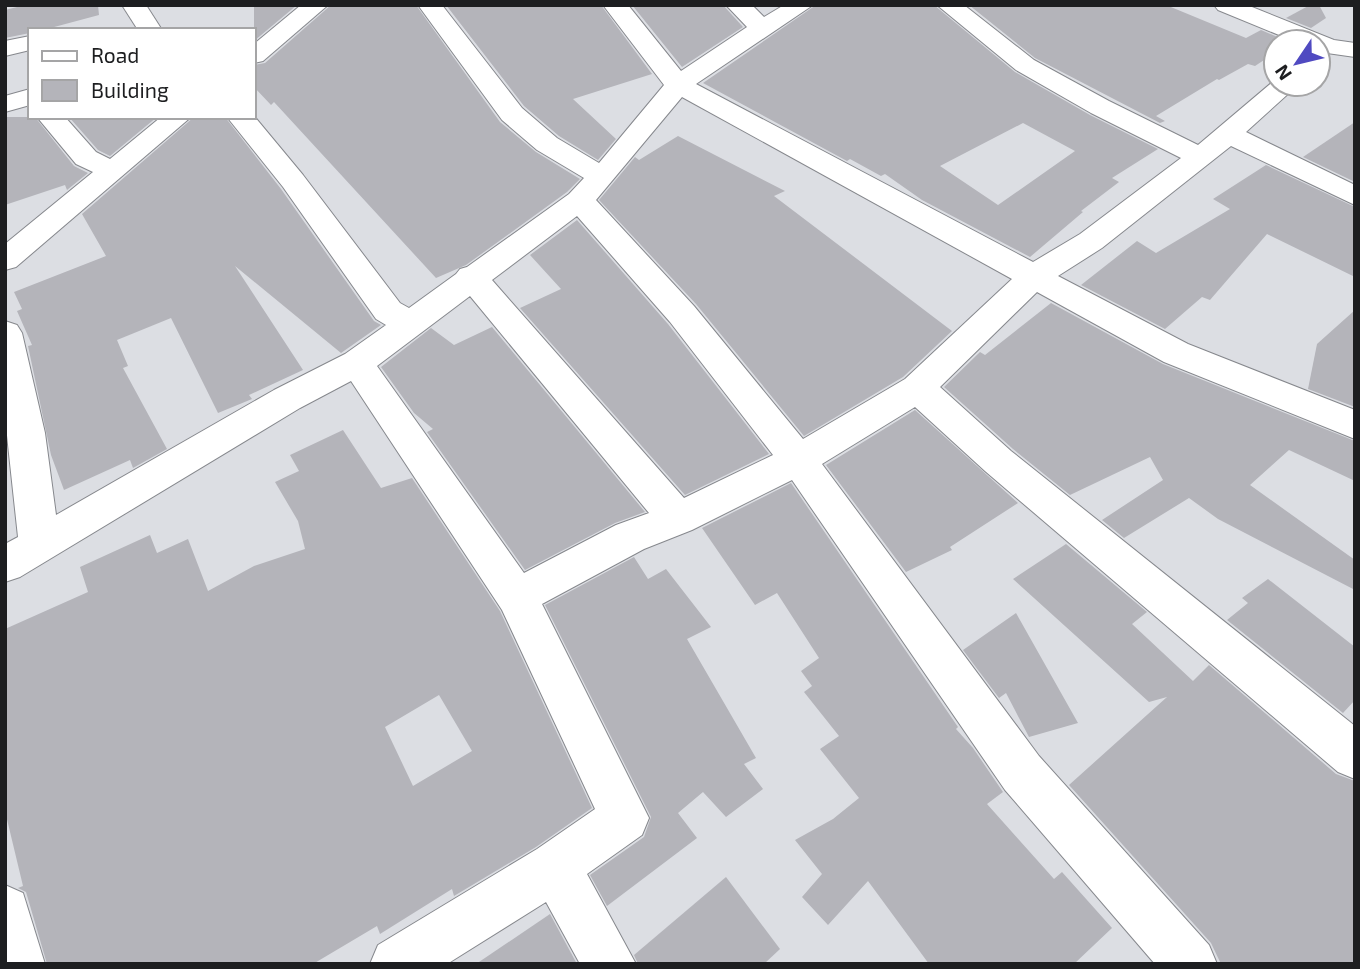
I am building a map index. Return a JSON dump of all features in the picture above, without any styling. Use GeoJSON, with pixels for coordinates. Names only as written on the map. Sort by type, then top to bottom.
{"type":"FeatureCollection","features":[{"type":"Feature","properties":{"kind":"street"},"geometry":{"type":"LineString","coordinates":[[134,5],[149,28]]}},
{"type":"Feature","properties":{"kind":"street"},"geometry":{"type":"LineString","coordinates":[[256,54],[316,5]]}},
{"type":"Feature","properties":{"kind":"street"},"geometry":{"type":"LineString","coordinates":[[429,5],[512,114],[547,144],[590,188],[682,314],[798,460],[1022,773],[1190,964]]}},
{"type":"Feature","properties":{"kind":"street"},"geometry":{"type":"LineString","coordinates":[[615,5],[678,85],[1176,353],[1355,425]]}},
{"type":"Feature","properties":{"kind":"street"},"geometry":{"type":"LineString","coordinates":[[738,5],[762,29]]}},
{"type":"Feature","properties":{"kind":"street"},"geometry":{"type":"LineString","coordinates":[[5,565],[287,398],[357,363],[590,188],[678,85],[802,5]]}},
{"type":"Feature","properties":{"kind":"street"},"geometry":{"type":"LineString","coordinates":[[949,5],[1025,65],[1201,157]]}},
{"type":"Feature","properties":{"kind":"street"},"geometry":{"type":"LineString","coordinates":[[1226,5],[1278,28]]}},
{"type":"Feature","properties":{"kind":"street"},"geometry":{"type":"LineString","coordinates":[[5,49],[28,43]]}},
{"type":"Feature","properties":{"kind":"street"},"geometry":{"type":"LineString","coordinates":[[1332,48],[1355,50]]}},
{"type":"Feature","properties":{"kind":"street"},"geometry":{"type":"LineString","coordinates":[[5,104],[28,98]]}},
{"type":"Feature","properties":{"kind":"street"},"geometry":{"type":"LineString","coordinates":[[517,597],[630,537],[678,519],[798,460],[918,388],[1033,277],[1091,241],[1201,157],[1270,98]]}},
{"type":"Feature","properties":{"kind":"street"},"geometry":{"type":"LineString","coordinates":[[52,119],[86,158],[113,171]]}},
{"type":"Feature","properties":{"kind":"street"},"geometry":{"type":"LineString","coordinates":[[5,260],[176,119]]}},
{"type":"Feature","properties":{"kind":"street"},"geometry":{"type":"LineString","coordinates":[[242,119],[293,181],[388,311],[409,323]]}},
{"type":"Feature","properties":{"kind":"street"},"geometry":{"type":"LineString","coordinates":[[1228,134],[1355,196]]}},
{"type":"Feature","properties":{"kind":"street"},"geometry":{"type":"LineString","coordinates":[[471,276],[678,519]]}},
{"type":"Feature","properties":{"kind":"street"},"geometry":{"type":"LineString","coordinates":[[5,333],[27,433],[38,544]]}},
{"type":"Feature","properties":{"kind":"street"},"geometry":{"type":"LineString","coordinates":[[357,363],[517,597],[625,818],[555,867],[397,964]]}},
{"type":"Feature","properties":{"kind":"street"},"geometry":{"type":"LineString","coordinates":[[918,388],[998,461],[1355,756]]}},
{"type":"Feature","properties":{"kind":"street"},"geometry":{"type":"LineString","coordinates":[[555,867],[609,964]]}},
{"type":"Feature","properties":{"kind":"street"},"geometry":{"type":"LineString","coordinates":[[5,911],[18,964]]}},
{"type":"Feature","properties":{"kind":"building"},"geometry":{"type":"Polygon","coordinates":[[[25,5],[98,5],[99,15],[50,28],[28,28],[28,33],[5,38],[5,10],[25,5]]]}},
{"type":"Feature","properties":{"kind":"building"},"geometry":{"type":"Polygon","coordinates":[[[254,5],[297,5],[256,39],[254,5]]]}},
{"type":"Feature","properties":{"kind":"building"},"geometry":{"type":"Polygon","coordinates":[[[331,5],[416,5],[500,122],[536,152],[580,179],[567,192],[466,265],[436,278],[274,102],[271,105],[256,89],[256,65],[265,63],[331,5]]]}},
{"type":"Feature","properties":{"kind":"building"},"geometry":{"type":"Polygon","coordinates":[[[446,5],[601,5],[652,74],[573,99],[616,139],[598,160],[559,136],[524,106],[446,5]]]}},
{"type":"Feature","properties":{"kind":"building"},"geometry":{"type":"Polygon","coordinates":[[[632,5],[723,5],[743,27],[682,67],[632,5]]]}},
{"type":"Feature","properties":{"kind":"building"},"geometry":{"type":"Polygon","coordinates":[[[816,5],[934,5],[1015,72],[1090,115],[1158,149],[1112,178],[1119,182],[1081,211],[1083,212],[1030,257],[922,200],[885,174],[881,176],[850,159],[847,161],[703,83],[816,5]],[[1023,123],[940,166],[998,205],[1075,151],[1023,123]]]}},
{"type":"Feature","properties":{"kind":"building"},"geometry":{"type":"Polygon","coordinates":[[[969,5],[1166,5],[1246,38],[1262,30],[1262,61],[1255,66],[1248,64],[1217,79],[1156,116],[1165,121],[1160,123],[1035,58],[969,5]]]}},
{"type":"Feature","properties":{"kind":"building"},"geometry":{"type":"Polygon","coordinates":[[[1310,5],[1319,5],[1326,18],[1311,28],[1286,18],[1310,5]]]}},
{"type":"Feature","properties":{"kind":"building"},"geometry":{"type":"Polygon","coordinates":[[[5,117],[37,119],[74,166],[88,173],[67,190],[65,185],[5,205],[5,117]]]}},
{"type":"Feature","properties":{"kind":"building"},"geometry":{"type":"Polygon","coordinates":[[[71,119],[155,119],[110,156],[98,150],[71,119]]]}},
{"type":"Feature","properties":{"kind":"building"},"geometry":{"type":"Polygon","coordinates":[[[192,119],[227,119],[281,189],[374,321],[381,325],[341,353],[235,266],[303,370],[249,395],[252,399],[218,413],[171,318],[117,340],[128,366],[123,368],[167,449],[133,468],[130,460],[64,490],[51,455],[28,346],[32,345],[17,311],[22,309],[14,292],[106,256],[82,214],[192,119]]]}},
{"type":"Feature","properties":{"kind":"building"},"geometry":{"type":"Polygon","coordinates":[[[1355,122],[1355,182],[1303,157],[1355,122]]]}},
{"type":"Feature","properties":{"kind":"building"},"geometry":{"type":"Polygon","coordinates":[[[678,136],[785,191],[774,196],[952,331],[903,377],[804,436],[696,304],[599,200],[635,157],[639,160],[678,136]]]}},
{"type":"Feature","properties":{"kind":"building"},"geometry":{"type":"Polygon","coordinates":[[[1266,165],[1355,207],[1355,277],[1267,234],[1210,300],[1202,297],[1165,329],[1081,285],[1137,241],[1156,253],[1230,209],[1213,199],[1266,165]]]}},
{"type":"Feature","properties":{"kind":"building"},"geometry":{"type":"Polygon","coordinates":[[[577,220],[668,324],[769,454],[685,495],[520,308],[561,289],[530,255],[577,220]]]}},
{"type":"Feature","properties":{"kind":"building"},"geometry":{"type":"Polygon","coordinates":[[[1051,303],[1163,364],[1355,441],[1355,481],[1289,450],[1250,485],[1355,560],[1355,590],[1218,519],[1189,498],[1124,538],[1102,520],[1163,480],[1150,457],[1070,495],[1013,449],[944,387],[980,352],[985,355],[1051,303]]]}},
{"type":"Feature","properties":{"kind":"building"},"geometry":{"type":"Polygon","coordinates":[[[1355,310],[1355,407],[1308,389],[1317,344],[1355,310]]]}},
{"type":"Feature","properties":{"kind":"building"},"geometry":{"type":"Polygon","coordinates":[[[492,327],[645,512],[615,523],[525,570],[427,432],[433,429],[414,413],[381,367],[431,328],[454,345],[492,327]]]}},
{"type":"Feature","properties":{"kind":"building"},"geometry":{"type":"Polygon","coordinates":[[[915,410],[1018,503],[950,547],[952,550],[906,572],[826,465],[915,410]]]}},
{"type":"Feature","properties":{"kind":"building"},"geometry":{"type":"Polygon","coordinates":[[[343,430],[381,488],[412,478],[500,611],[592,808],[536,847],[454,896],[452,889],[380,934],[377,926],[313,964],[47,964],[26,892],[18,888],[23,886],[5,811],[5,629],[88,592],[80,567],[150,535],[157,553],[188,539],[208,591],[254,566],[305,549],[298,521],[275,482],[299,471],[290,455],[343,430]],[[439,695],[385,727],[413,786],[472,751],[439,695]]]}},
{"type":"Feature","properties":{"kind":"building"},"geometry":{"type":"Polygon","coordinates":[[[791,483],[958,727],[956,729],[973,748],[1003,792],[987,804],[1054,879],[1062,872],[1112,928],[1074,964],[929,964],[868,881],[828,925],[802,897],[822,874],[795,840],[833,819],[859,798],[820,749],[839,736],[804,692],[812,686],[801,671],[819,658],[777,593],[755,605],[702,528],[791,483]]]}},
{"type":"Feature","properties":{"kind":"building"},"geometry":{"type":"Polygon","coordinates":[[[1066,544],[1147,612],[1132,624],[1193,681],[1209,665],[1336,774],[1355,781],[1355,964],[1221,964],[1211,943],[1069,785],[1167,697],[1149,702],[1013,579],[1066,544]]]}},
{"type":"Feature","properties":{"kind":"building"},"geometry":{"type":"Polygon","coordinates":[[[634,557],[648,579],[666,569],[711,627],[687,639],[756,758],[744,764],[763,789],[726,817],[703,792],[678,813],[697,838],[607,906],[590,875],[644,837],[651,817],[545,605],[634,557]]]}},
{"type":"Feature","properties":{"kind":"building"},"geometry":{"type":"Polygon","coordinates":[[[1268,579],[1355,647],[1355,700],[1343,713],[1227,620],[1248,603],[1242,598],[1268,579]]]}},
{"type":"Feature","properties":{"kind":"building"},"geometry":{"type":"Polygon","coordinates":[[[1016,613],[1078,723],[1029,737],[1006,693],[999,698],[963,650],[1016,613]]]}},
{"type":"Feature","properties":{"kind":"building"},"geometry":{"type":"Polygon","coordinates":[[[726,877],[780,949],[764,964],[638,964],[634,955],[726,877]]]}},
{"type":"Feature","properties":{"kind":"building"},"geometry":{"type":"Polygon","coordinates":[[[550,914],[577,964],[476,964],[550,914]]]}}]}
